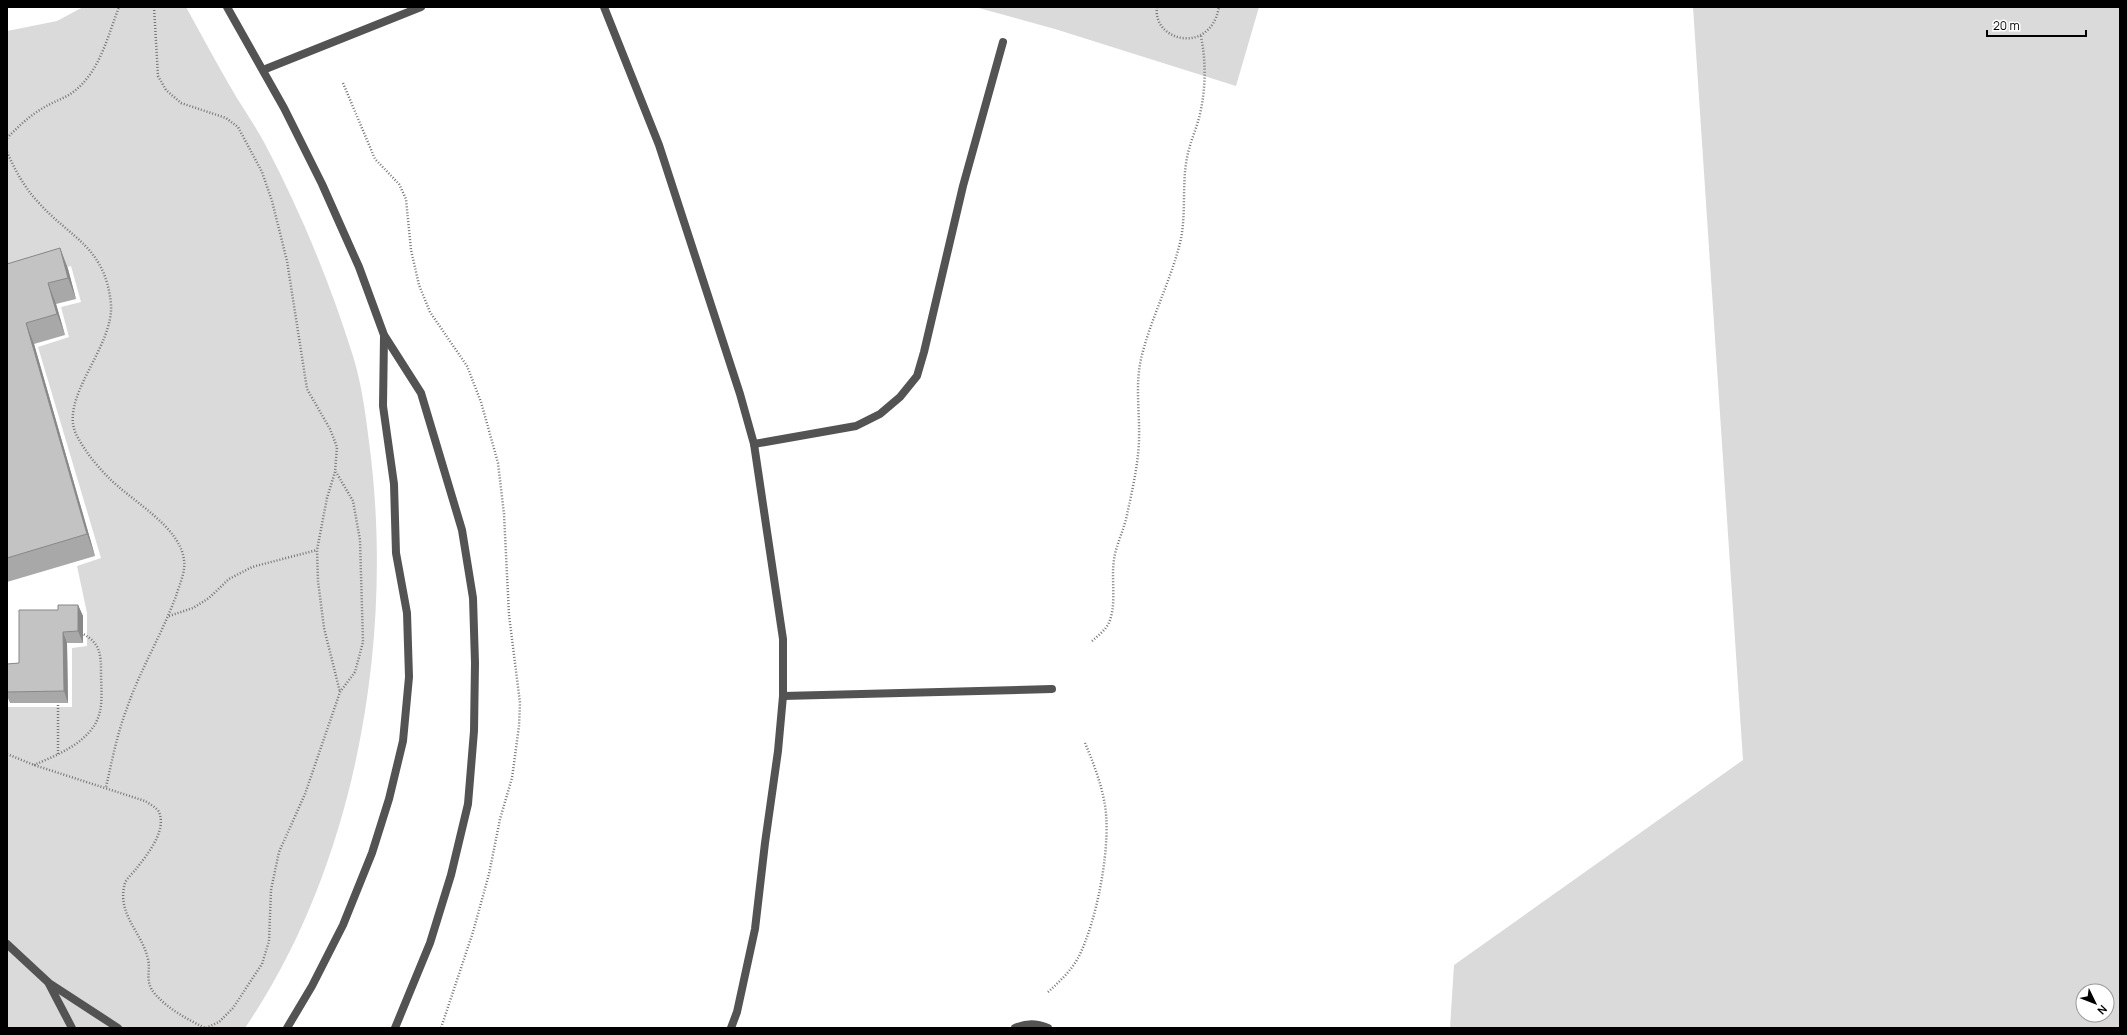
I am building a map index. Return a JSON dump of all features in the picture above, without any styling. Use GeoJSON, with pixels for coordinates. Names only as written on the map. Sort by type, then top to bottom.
{"type":"FeatureCollection","features":[{"type":"Feature","properties":{"kind":"street"},"geometry":{"type":"LineString","coordinates":[[227,7],[284,108],[322,184],[359,267],[384,335],[421,393],[460,522],[473,598],[476,663],[474,731],[468,804],[451,875],[430,943],[395,1028]]}},
{"type":"Feature","properties":{"kind":"street"},"geometry":{"type":"LineString","coordinates":[[263,70],[421,7]]}},
{"type":"Feature","properties":{"kind":"street"},"geometry":{"type":"LineString","coordinates":[[604,7],[664,160],[714,310],[754,444],[783,639],[783,696],[778,751],[755,929],[737,1012],[731,1028]]}},
{"type":"Feature","properties":{"kind":"street"},"geometry":{"type":"LineString","coordinates":[[754,444],[856,426],[880,414],[900,397],[916,376],[924,352],[963,186],[1003,42]]}},
{"type":"Feature","properties":{"kind":"street"},"geometry":{"type":"LineString","coordinates":[[287,1028],[312,986],[343,925],[372,853],[389,799],[403,741],[409,677],[407,613],[396,553],[394,484],[383,406],[384,335]]}},
{"type":"Feature","properties":{"kind":"street"},"geometry":{"type":"LineString","coordinates":[[783,696],[1052,689]]}},
{"type":"Feature","properties":{"kind":"street"},"geometry":{"type":"LineString","coordinates":[[7,944],[49,983],[118,1028]]}},
{"type":"Feature","properties":{"kind":"street"},"geometry":{"type":"LineString","coordinates":[[49,983],[72,1028]]}},
{"type":"Feature","properties":{"kind":"street"},"geometry":{"type":"LineString","coordinates":[[1016,1028],[1026,1024],[1039,1024],[1048,1028]]}},
{"type":"Feature","properties":{"kind":"path"},"geometry":{"type":"LineString","coordinates":[[7,138],[31,116],[64,98],[78,88],[92,72],[102,53],[119,7]]}},
{"type":"Feature","properties":{"kind":"path"},"geometry":{"type":"LineString","coordinates":[[154,7],[158,76],[166,90],[181,103],[226,118],[238,127],[262,172],[287,261],[307,389],[330,429],[337,447],[335,472],[327,498],[317,550],[318,581],[324,628],[340,692]]}},
{"type":"Feature","properties":{"kind":"path"},"geometry":{"type":"LineString","coordinates":[[1157,7],[1159,22],[1167,32],[1177,38],[1189,39],[1202,36],[1211,29],[1217,18],[1219,7]]}},
{"type":"Feature","properties":{"kind":"path"},"geometry":{"type":"LineString","coordinates":[[1092,641],[1103,631],[1110,620],[1112,606],[1112,576],[1115,554],[1124,526],[1136,472],[1139,441],[1138,401],[1141,361],[1152,323],[1172,271],[1180,241],[1188,154],[1200,114],[1204,88],[1206,62],[1202,36]]}},
{"type":"Feature","properties":{"kind":"path"},"geometry":{"type":"LineString","coordinates":[[7,152],[23,183],[38,202],[89,249],[100,264],[106,280],[111,305],[108,326],[102,345],[75,400],[71,417],[76,434],[96,463],[109,478],[166,526],[178,542],[184,561],[181,582],[168,616],[127,707],[106,787]]}},
{"type":"Feature","properties":{"kind":"path"},"geometry":{"type":"LineString","coordinates":[[7,754],[34,765],[106,787],[145,801],[158,811],[162,822],[156,838],[126,882],[123,901],[128,920],[141,941],[148,961],[147,979],[154,993],[187,1019],[205,1028],[219,1022],[233,1008],[262,964],[269,941],[271,890],[279,852],[305,794],[340,692],[355,672],[363,642],[364,619],[360,567],[360,540],[352,501],[335,472]]}},
{"type":"Feature","properties":{"kind":"path"},"geometry":{"type":"LineString","coordinates":[[168,616],[193,608],[209,598],[229,579],[252,567],[317,550]]}},
{"type":"Feature","properties":{"kind":"path"},"geometry":{"type":"LineString","coordinates":[[34,765],[78,743],[90,730],[98,717],[101,701],[101,656],[98,645],[91,638],[83,634]]}},
{"type":"Feature","properties":{"kind":"path"},"geometry":{"type":"LineString","coordinates":[[58,703],[58,754]]}},
{"type":"Feature","properties":{"kind":"path"},"geometry":{"type":"LineString","coordinates":[[1048,992],[1064,978],[1078,958],[1092,925],[1102,878],[1106,835],[1105,802],[1095,768],[1085,743]]}},
{"type":"Feature","properties":{"kind":"shaded area"},"geometry":{"type":"Polygon","coordinates":[[[83,7],[186,7],[231,88],[265,144],[303,222],[325,275],[353,356],[364,407],[371,458],[376,530],[376,605],[370,680],[357,754],[339,827],[314,898],[283,965],[245,1028],[7,1028],[7,707],[72,707],[72,648],[87,646],[87,613],[77,566],[101,558],[38,347],[69,337],[61,307],[81,302],[71,266],[7,284],[7,31],[57,21],[83,7]]]}},
{"type":"Feature","properties":{"kind":"shaded area"},"geometry":{"type":"Polygon","coordinates":[[[975,7],[1259,7],[1236,86],[1055,29],[975,7]]]}},
{"type":"Feature","properties":{"kind":"shaded area"},"geometry":{"type":"Polygon","coordinates":[[[1693,7],[2120,7],[2120,1028],[1450,1028],[1454,965],[1743,760],[1693,7]]]}},
{"type":"Feature","properties":{"kind":"building"},"geometry":{"type":"Polygon","coordinates":[[[60,248],[68,278],[48,283],[57,314],[26,323],[87,534],[7,558],[7,264],[60,248]]]}},
{"type":"Feature","properties":{"kind":"building"},"geometry":{"type":"Polygon","coordinates":[[[58,605],[78,605],[78,631],[63,632],[64,691],[7,692],[7,664],[19,663],[19,610],[58,610],[58,605]]]}}]}
